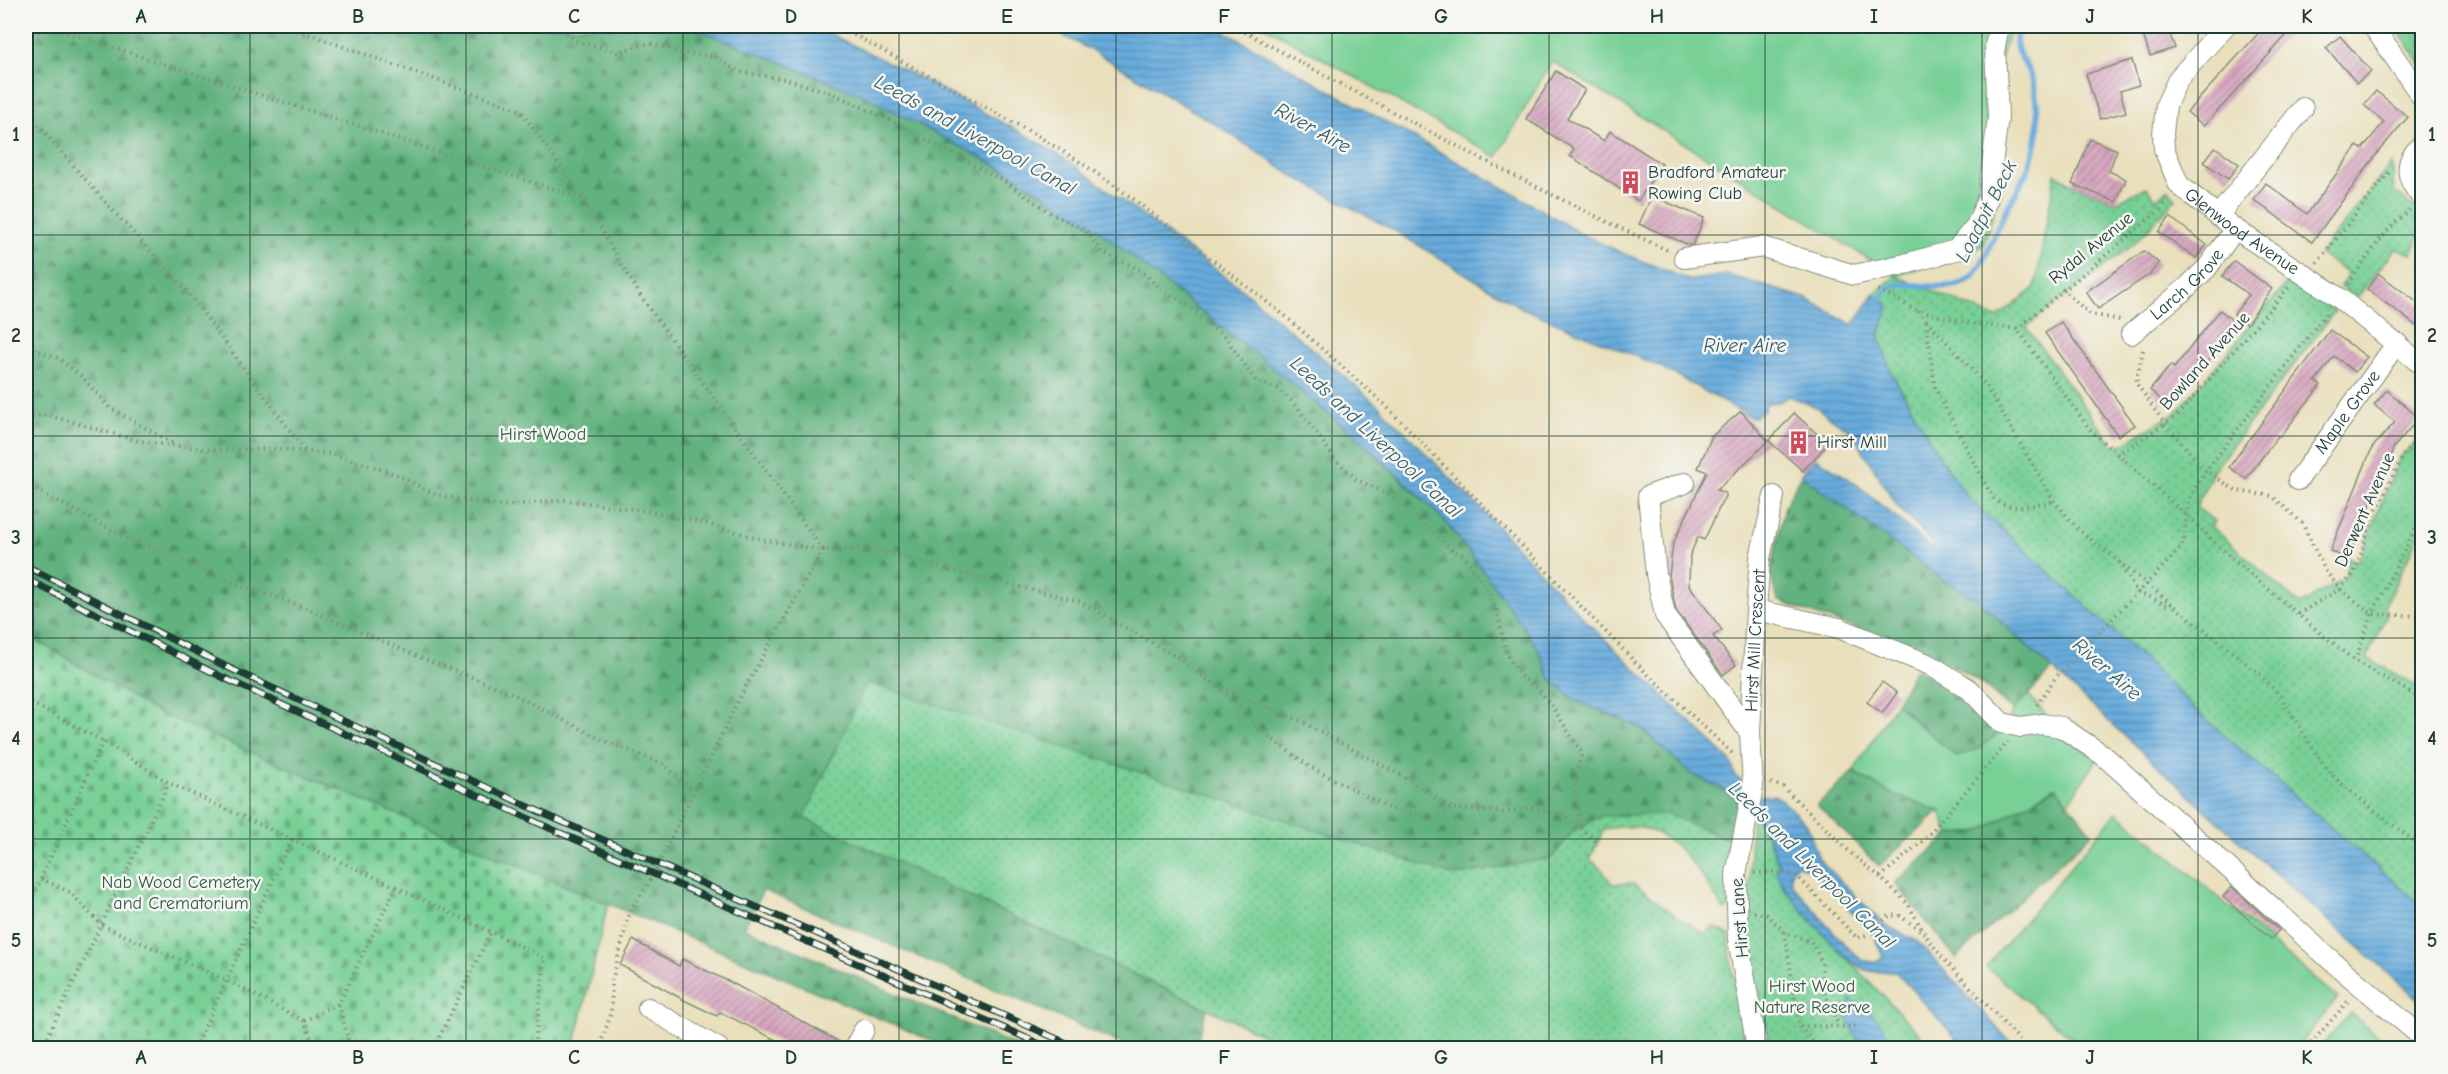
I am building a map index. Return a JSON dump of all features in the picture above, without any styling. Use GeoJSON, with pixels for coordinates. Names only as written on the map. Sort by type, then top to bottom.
{"type":"FeatureCollection","features":[{"type":"Feature","properties":{"kind":"street"},"geometry":{"type":"LineString","coordinates":[[1684,258],[1764,247],[1854,275],[1956,250],[1976,226],[1988,198],[1998,117],[1995,46],[1999,26]]}},
{"type":"Feature","properties":{"kind":"street","name":"Glenwood Avenue"},"geometry":{"type":"LineString","coordinates":[[2225,26],[2178,79],[2166,105],[2163,119],[2164,149],[2179,185],[2235,229],[2338,297],[2422,365]]}},
{"type":"Feature","properties":{"kind":"street"},"geometry":{"type":"LineString","coordinates":[[2373,26],[2422,97]]}},
{"type":"Feature","properties":{"kind":"street"},"geometry":{"type":"LineString","coordinates":[[2218,216],[2303,108]]}},
{"type":"Feature","properties":{"kind":"street"},"geometry":{"type":"LineString","coordinates":[[2419,202],[2409,172],[2410,160],[2422,145]]}},
{"type":"Feature","properties":{"kind":"street","name":"Larch Grove"},"geometry":{"type":"LineString","coordinates":[[2131,334],[2207,268],[2235,229]]}},
{"type":"Feature","properties":{"kind":"street","name":"Maple Grove"},"geometry":{"type":"LineString","coordinates":[[2298,480],[2397,343]]}},
{"type":"Feature","properties":{"kind":"street"},"geometry":{"type":"LineString","coordinates":[[1685,483],[1648,496],[1656,574],[1665,615],[1750,733]]}},
{"type":"Feature","properties":{"kind":"street","name":"Hirst Mill Crescent"},"geometry":{"type":"LineString","coordinates":[[1754,780],[1750,733],[1756,610],[1761,558],[1774,496]]}},
{"type":"Feature","properties":{"kind":"street"},"geometry":{"type":"LineString","coordinates":[[1756,610],[1839,628],[1930,665],[1969,689],[2002,723],[2021,728],[2042,724],[2061,727],[2103,755],[2361,986],[2422,1037]]}},
{"type":"Feature","properties":{"kind":"street","name":"Hirst Lane"},"geometry":{"type":"LineString","coordinates":[[1754,780],[1736,874],[1738,939],[1757,1048]]}},
{"type":"Feature","properties":{"kind":"street"},"geometry":{"type":"LineString","coordinates":[[648,1008],[718,1048]]}},
{"type":"Feature","properties":{"kind":"street"},"geometry":{"type":"LineString","coordinates":[[854,1048],[864,1030]]}},
{"type":"Feature","properties":{"kind":"path"},"geometry":{"type":"LineString","coordinates":[[286,26],[520,110],[582,198],[640,295],[823,550]]}},
{"type":"Feature","properties":{"kind":"path"},"geometry":{"type":"LineString","coordinates":[[557,26],[576,41],[618,52],[649,43],[682,53],[713,56],[739,72],[786,79],[834,94],[898,124],[1007,183],[1052,214],[1084,229],[1104,253],[1140,270],[1161,289],[1186,304],[1226,337],[1256,381],[1279,389],[1298,408],[1335,459],[1356,479],[1385,493],[1408,508],[1453,551],[1463,555],[1474,569],[1490,596],[1498,615],[1506,652],[1520,676],[1538,689],[1551,705],[1582,753],[1574,781],[1581,828]]}},
{"type":"Feature","properties":{"kind":"path"},"geometry":{"type":"LineString","coordinates":[[838,26],[1038,136],[1086,166],[1132,198],[1284,315],[1384,404],[1637,664],[1754,780],[1783,787],[1908,904],[1940,956],[2027,1048]]}},
{"type":"Feature","properties":{"kind":"path"},"geometry":{"type":"LineString","coordinates":[[1234,26],[1564,201],[1684,258]]}},
{"type":"Feature","properties":{"kind":"path"},"geometry":{"type":"LineString","coordinates":[[26,33],[52,28],[582,198]]}},
{"type":"Feature","properties":{"kind":"path"},"geometry":{"type":"LineString","coordinates":[[26,111],[187,291],[305,451]]}},
{"type":"Feature","properties":{"kind":"path","name":"Bowland Avenue"},"geometry":{"type":"LineString","coordinates":[[2117,455],[2177,416],[2305,274],[2392,169],[2410,160]]}},
{"type":"Feature","properties":{"kind":"path","name":"Rydal Avenue"},"geometry":{"type":"LineString","coordinates":[[2017,329],[2062,289],[2160,210],[2179,185]]}},
{"type":"Feature","properties":{"kind":"path"},"geometry":{"type":"LineString","coordinates":[[1880,877],[1925,839],[2021,728],[2056,677],[2180,549],[2186,534],[2191,497],[2206,471],[2338,297],[2378,240],[2419,202]]}},
{"type":"Feature","properties":{"kind":"path"},"geometry":{"type":"LineString","coordinates":[[2062,289],[2090,314],[2120,319],[2143,349],[2136,383],[2165,423],[2206,471],[2237,491],[2272,496],[2302,523],[2325,570],[2340,589],[2372,614],[2422,616]]}},
{"type":"Feature","properties":{"kind":"path"},"geometry":{"type":"LineString","coordinates":[[1879,290],[1918,311],[1975,324],[2017,329],[2091,431],[2117,455],[2187,515],[2230,557],[2355,661],[2422,699]]}},
{"type":"Feature","properties":{"kind":"path"},"geometry":{"type":"LineString","coordinates":[[1918,311],[1985,384],[2054,501],[2084,534],[2261,675],[2280,696],[2326,768],[2339,782],[2422,848]]}},
{"type":"Feature","properties":{"kind":"path"},"geometry":{"type":"LineString","coordinates":[[1926,321],[1935,388],[1994,500],[2004,506],[2018,508],[2054,501]]}},
{"type":"Feature","properties":{"kind":"path"},"geometry":{"type":"LineString","coordinates":[[26,332],[35,349],[60,359],[83,378],[110,408],[175,445]]}},
{"type":"Feature","properties":{"kind":"path"},"geometry":{"type":"LineString","coordinates":[[26,417],[48,416],[139,441],[210,450],[277,449],[331,454],[393,473],[436,495],[501,506],[565,500],[648,511],[696,521],[765,540],[823,550],[876,549],[953,572],[1078,601],[1177,657],[1219,688],[1265,734],[1310,767],[1391,809],[1432,819],[1452,808]]}},
{"type":"Feature","properties":{"kind":"path","name":"Derwent Avenue"},"geometry":{"type":"LineString","coordinates":[[2298,615],[2340,589],[2355,572],[2373,516],[2403,456],[2422,432]]}},
{"type":"Feature","properties":{"kind":"path"},"geometry":{"type":"LineString","coordinates":[[26,484],[130,540],[180,558],[228,581],[301,606],[424,659],[507,691],[605,741],[663,764],[694,791]]}},
{"type":"Feature","properties":{"kind":"path"},"geometry":{"type":"LineString","coordinates":[[2355,661],[2372,614],[2422,516]]}},
{"type":"Feature","properties":{"kind":"path"},"geometry":{"type":"LineString","coordinates":[[599,1048],[611,1014],[612,981],[630,911],[651,879],[741,695],[823,550]]}},
{"type":"Feature","properties":{"kind":"path"},"geometry":{"type":"LineString","coordinates":[[2119,562],[2120,568],[2138,592],[2167,605],[2173,604]]}},
{"type":"Feature","properties":{"kind":"path"},"geometry":{"type":"LineString","coordinates":[[1219,688],[1297,719],[1400,775],[1452,808],[1503,812],[1531,807],[1565,816],[1598,843]]}},
{"type":"Feature","properties":{"kind":"path"},"geometry":{"type":"LineString","coordinates":[[26,700],[103,741],[169,783],[545,958],[534,1048]]}},
{"type":"Feature","properties":{"kind":"path"},"geometry":{"type":"LineString","coordinates":[[26,912],[103,741]]}},
{"type":"Feature","properties":{"kind":"path"},"geometry":{"type":"LineString","coordinates":[[42,1048],[169,783]]}},
{"type":"Feature","properties":{"kind":"path"},"geometry":{"type":"LineString","coordinates":[[195,1048],[292,839]]}},
{"type":"Feature","properties":{"kind":"path"},"geometry":{"type":"LineString","coordinates":[[1773,872],[1795,874],[1857,938],[1866,935],[1890,915],[1900,916],[1924,933]]}},
{"type":"Feature","properties":{"kind":"path"},"geometry":{"type":"LineString","coordinates":[[41,879],[70,892],[101,924],[226,980],[304,1021],[315,1048]]}},
{"type":"Feature","properties":{"kind":"path"},"geometry":{"type":"LineString","coordinates":[[304,1021],[339,1003],[396,887]]}},
{"type":"Feature","properties":{"kind":"path"},"geometry":{"type":"LineString","coordinates":[[1747,910],[1767,915],[1785,932],[1810,942],[1822,962],[1823,990],[1839,1026]]}},
{"type":"Feature","properties":{"kind":"path"},"geometry":{"type":"LineString","coordinates":[[434,1048],[491,932]]}},
{"type":"Feature","properties":{"kind":"path"},"geometry":{"type":"LineString","coordinates":[[1785,932],[1799,1026],[1818,1048]]}},
{"type":"Feature","properties":{"kind":"path"},"geometry":{"type":"LineString","coordinates":[[2307,1048],[2361,986]]}},
{"type":"Feature","properties":{"kind":"path"},"geometry":{"type":"LineString","coordinates":[[339,1003],[348,1039]]}},
{"type":"Feature","properties":{"kind":"path"},"geometry":{"type":"LineString","coordinates":[[1799,1026],[1860,1027]]}},
{"type":"Feature","properties":{"kind":"path"},"geometry":{"type":"LineString","coordinates":[[330,1048],[348,1039],[369,1048]]}},
{"type":"Feature","properties":{"kind":"green space","name":"Hirst Wood"},"geometry":{"type":"Polygon","coordinates":[[[26,26],[689,26],[861,94],[955,142],[1051,197],[1092,225],[1353,434],[1442,518],[1475,559],[1538,648],[1551,680],[1577,701],[1640,727],[1690,773],[1730,793],[1742,803],[1738,833],[1723,838],[1668,814],[1574,830],[1552,858],[1455,876],[867,683],[804,818],[1207,1009],[1195,1048],[1131,1048],[763,890],[744,928],[1021,1048],[949,1048],[156,712],[26,634],[26,26]]]}},
{"type":"Feature","properties":{"kind":"green space"},"geometry":{"type":"Polygon","coordinates":[[[1264,26],[2012,26],[1986,94],[2000,192],[1983,246],[1896,276],[1552,61],[1497,157],[1264,26]]]}},
{"type":"Feature","properties":{"kind":"green space"},"geometry":{"type":"Polygon","coordinates":[[[2395,26],[2422,26],[2422,66],[2397,28],[2395,26]]]}},
{"type":"Feature","properties":{"kind":"green space"},"geometry":{"type":"Polygon","coordinates":[[[2392,163],[2394,191],[2410,205],[2422,211],[2422,229],[2412,254],[2395,249],[2357,298],[2340,287],[2349,273],[2319,254],[2392,163]]]}},
{"type":"Feature","properties":{"kind":"green space"},"geometry":{"type":"Polygon","coordinates":[[[2055,174],[2072,184],[2116,202],[2147,187],[2155,199],[2168,189],[2176,199],[2135,243],[2026,327],[2112,444],[2119,446],[2176,413],[2291,278],[2335,311],[2215,468],[2196,507],[2215,522],[2210,525],[2300,605],[2345,578],[2348,559],[2359,560],[2399,459],[2422,435],[2422,529],[2385,605],[2386,616],[2367,658],[2422,689],[2422,906],[2203,717],[2144,659],[1969,499],[1939,456],[1890,370],[1879,335],[1888,306],[1874,294],[1896,276],[1997,318],[2035,288],[2055,174]]]}},
{"type":"Feature","properties":{"kind":"green space"},"geometry":{"type":"Polygon","coordinates":[[[1801,475],[1943,580],[1974,596],[2052,669],[2013,711],[1982,684],[1948,664],[1924,653],[1778,600],[1770,574],[1785,506],[1801,475]]]}},
{"type":"Feature","properties":{"kind":"green space","name":"Nab Wood Cemetery and Crematorium"},"geometry":{"type":"Polygon","coordinates":[[[26,634],[156,712],[608,904],[574,1048],[26,1048],[26,634]]]}},
{"type":"Feature","properties":{"kind":"green space"},"geometry":{"type":"Polygon","coordinates":[[[1915,669],[1965,694],[2004,729],[1979,748],[1957,757],[1896,703],[1915,669]]]}},
{"type":"Feature","properties":{"kind":"green space"},"geometry":{"type":"Polygon","coordinates":[[[867,682],[1455,876],[1552,858],[1574,830],[1601,816],[1668,814],[1723,838],[1738,833],[1729,908],[1724,910],[1701,874],[1682,852],[1672,842],[1647,829],[1620,827],[1604,829],[1590,859],[1603,871],[1612,884],[1633,883],[1679,918],[1706,934],[1713,926],[1729,935],[1731,960],[1747,1048],[1291,1048],[804,818],[867,682]]]}},
{"type":"Feature","properties":{"kind":"green space"},"geometry":{"type":"Polygon","coordinates":[[[2028,694],[2066,739],[2098,759],[2068,803],[2055,787],[1981,831],[1949,835],[1940,811],[1890,793],[1853,772],[1896,703],[1920,726],[2004,729],[2013,711],[2028,694]]]}},
{"type":"Feature","properties":{"kind":"green space"},"geometry":{"type":"Polygon","coordinates":[[[1853,772],[1890,793],[1940,811],[1879,866],[1817,805],[1853,772]]]}},
{"type":"Feature","properties":{"kind":"green space"},"geometry":{"type":"Polygon","coordinates":[[[2056,787],[2092,834],[1956,958],[1895,883],[1949,835],[1981,831],[2056,787]]]}},
{"type":"Feature","properties":{"kind":"green space"},"geometry":{"type":"Polygon","coordinates":[[[2117,812],[2338,998],[2296,1048],[2084,1048],[1986,967],[2117,812]]]}},
{"type":"Feature","properties":{"kind":"green space","name":"Hirst Wood Nature Reserve"},"geometry":{"type":"Polygon","coordinates":[[[1754,814],[1774,850],[1783,887],[1838,949],[1933,1048],[1770,1048],[1748,943],[1751,824],[1754,814]]]}},
{"type":"Feature","properties":{"kind":"green space"},"geometry":{"type":"Polygon","coordinates":[[[2350,1013],[2393,1048],[2320,1048],[2350,1013]]]}},
{"type":"Feature","properties":{"kind":"water","name":"Leeds and Liverpool Canal"},"geometry":{"type":"Polygon","coordinates":[[[689,26],[810,26],[818,28],[926,81],[1070,162],[1242,289],[1380,407],[1482,510],[1587,622],[1731,762],[1735,775],[1758,796],[1774,795],[1783,801],[1807,825],[1819,859],[1883,924],[1917,941],[2016,1048],[1965,1048],[1895,971],[1879,972],[1863,969],[1842,952],[1801,909],[1781,881],[1776,871],[1778,864],[1769,839],[1754,814],[1730,793],[1690,773],[1640,727],[1577,701],[1551,680],[1538,648],[1475,559],[1442,518],[1353,434],[1092,225],[1005,170],[861,94],[689,26]],[[1797,864],[1791,872],[1791,883],[1846,946],[1864,961],[1875,962],[1883,957],[1873,934],[1813,871],[1797,864]]]}},
{"type":"Feature","properties":{"kind":"water","name":"River Aire"},"geometry":{"type":"Polygon","coordinates":[[[1044,26],[1215,26],[1520,197],[1579,233],[1622,253],[1690,280],[1728,275],[1805,298],[1853,325],[1874,294],[1889,306],[1879,335],[1890,370],[1939,456],[1969,499],[2144,659],[2203,717],[2422,906],[2422,1002],[2140,751],[1974,596],[1943,580],[1801,475],[1815,457],[1855,483],[1935,551],[1931,541],[1897,506],[1852,433],[1814,406],[1789,396],[1779,402],[1767,403],[1764,410],[1753,418],[1659,366],[1520,307],[1395,231],[1293,176],[1215,124],[1095,52],[1044,26]]]}},
{"type":"Feature","properties":{"kind":"water"},"geometry":{"type":"Polygon","coordinates":[[[1850,1000],[1865,1008],[1877,1019],[1894,1048],[1861,1048],[1846,1015],[1850,1000]]]}},
{"type":"Feature","properties":{"kind":"building"},"geometry":{"type":"Polygon","coordinates":[[[2140,26],[2167,26],[2175,48],[2150,56],[2140,26]]]}},
{"type":"Feature","properties":{"kind":"building"},"geometry":{"type":"Polygon","coordinates":[[[2265,26],[2295,26],[2204,126],[2187,112],[2265,26]]]}},
{"type":"Feature","properties":{"kind":"building"},"geometry":{"type":"Polygon","coordinates":[[[2340,36],[2371,71],[2357,83],[2326,48],[2340,36]]]}},
{"type":"Feature","properties":{"kind":"building"},"geometry":{"type":"Polygon","coordinates":[[[2132,60],[2139,85],[2120,91],[2126,112],[2100,119],[2086,74],[2132,60]]]}},
{"type":"Feature","properties":{"kind":"building"},"geometry":{"type":"Polygon","coordinates":[[[1556,71],[1585,90],[1567,118],[1604,141],[1610,131],[1662,164],[1638,201],[1570,156],[1574,149],[1526,119],[1556,71]]]}},
{"type":"Feature","properties":{"kind":"building"},"geometry":{"type":"Polygon","coordinates":[[[2376,91],[2408,117],[2379,151],[2312,242],[2254,200],[2266,183],[2307,214],[2357,146],[2362,149],[2384,122],[2364,105],[2376,91]]]}},
{"type":"Feature","properties":{"kind":"building"},"geometry":{"type":"Polygon","coordinates":[[[2090,139],[2117,150],[2109,171],[2126,179],[2116,202],[2072,184],[2090,139]]]}},
{"type":"Feature","properties":{"kind":"building"},"geometry":{"type":"Polygon","coordinates":[[[2215,147],[2239,164],[2228,179],[2204,162],[2215,147]]]}},
{"type":"Feature","properties":{"kind":"building"},"geometry":{"type":"Polygon","coordinates":[[[1652,196],[1704,218],[1693,245],[1639,224],[1652,196]]]}},
{"type":"Feature","properties":{"kind":"building"},"geometry":{"type":"Polygon","coordinates":[[[2170,217],[2207,245],[2196,258],[2159,232],[2170,217]]]}},
{"type":"Feature","properties":{"kind":"building"},"geometry":{"type":"Polygon","coordinates":[[[2144,251],[2159,263],[2150,274],[2098,309],[2086,292],[2144,251]]]}},
{"type":"Feature","properties":{"kind":"building"},"geometry":{"type":"Polygon","coordinates":[[[2234,261],[2272,289],[2247,324],[2234,314],[2249,295],[2222,276],[2234,261]]]}},
{"type":"Feature","properties":{"kind":"building"},"geometry":{"type":"Polygon","coordinates":[[[2378,273],[2422,306],[2422,330],[2367,289],[2378,273]]]}},
{"type":"Feature","properties":{"kind":"building"},"geometry":{"type":"Polygon","coordinates":[[[2220,310],[2237,324],[2197,375],[2194,373],[2167,405],[2150,390],[2171,365],[2174,368],[2220,310]]]}},
{"type":"Feature","properties":{"kind":"building"},"geometry":{"type":"Polygon","coordinates":[[[2061,322],[2135,425],[2118,436],[2045,333],[2061,322]]]}},
{"type":"Feature","properties":{"kind":"building"},"geometry":{"type":"Polygon","coordinates":[[[2330,330],[2367,357],[2355,372],[2334,356],[2315,381],[2321,385],[2280,437],[2278,436],[2246,479],[2229,467],[2330,330]]]}},
{"type":"Feature","properties":{"kind":"building"},"geometry":{"type":"Polygon","coordinates":[[[2387,390],[2419,418],[2394,447],[2348,559],[2330,551],[2372,448],[2395,422],[2374,405],[2387,390]]]}},
{"type":"Feature","properties":{"kind":"building"},"geometry":{"type":"Polygon","coordinates":[[[1741,411],[1768,441],[1717,490],[1726,494],[1704,540],[1698,537],[1690,555],[1689,585],[1722,630],[1713,636],[1736,665],[1723,675],[1676,610],[1669,576],[1673,544],[1707,472],[1698,468],[1712,436],[1741,411]]]}},
{"type":"Feature","properties":{"kind":"building","name":"Hirst Mill"},"geometry":{"type":"Polygon","coordinates":[[[1794,413],[1828,444],[1803,471],[1769,441],[1794,413]]]}},
{"type":"Feature","properties":{"kind":"building"},"geometry":{"type":"Polygon","coordinates":[[[1882,682],[1897,693],[1882,713],[1867,702],[1882,682]]]}},
{"type":"Feature","properties":{"kind":"building"},"geometry":{"type":"Polygon","coordinates":[[[2232,887],[2279,930],[2271,939],[2223,897],[2232,887]]]}},
{"type":"Feature","properties":{"kind":"building"},"geometry":{"type":"Polygon","coordinates":[[[633,940],[679,966],[682,959],[734,984],[843,1044],[842,1048],[792,1048],[720,1012],[717,1016],[684,1000],[620,965],[633,940]]]}},
{"type":"Feature","properties":{"kind":"waterway","name":"Loadpit Beck"},"geometry":{"type":"LineString","coordinates":[[1878,306],[1887,290],[1895,286],[1958,285],[1970,279],[1983,262],[2004,214],[2026,174],[2034,153],[2038,130],[2034,85],[2020,57],[2016,43],[2019,26]]}},
{"type":"Feature","properties":{"kind":"railway"},"geometry":{"type":"LineString","coordinates":[[26,566],[225,666],[551,817],[1078,1048]]}},
{"type":"Feature","properties":{"kind":"railway"},"geometry":{"type":"LineString","coordinates":[[26,579],[220,676],[547,827],[1049,1048]]}},
{"type":"Feature","properties":{"kind":"place","name":"Bradford Amateur Rowing Club"},"geometry":{"type":"Point","coordinates":[1630,182]}},
{"type":"Feature","properties":{"kind":"place","name":"Hirst Mill"},"geometry":{"type":"Point","coordinates":[1799,442]}}]}
